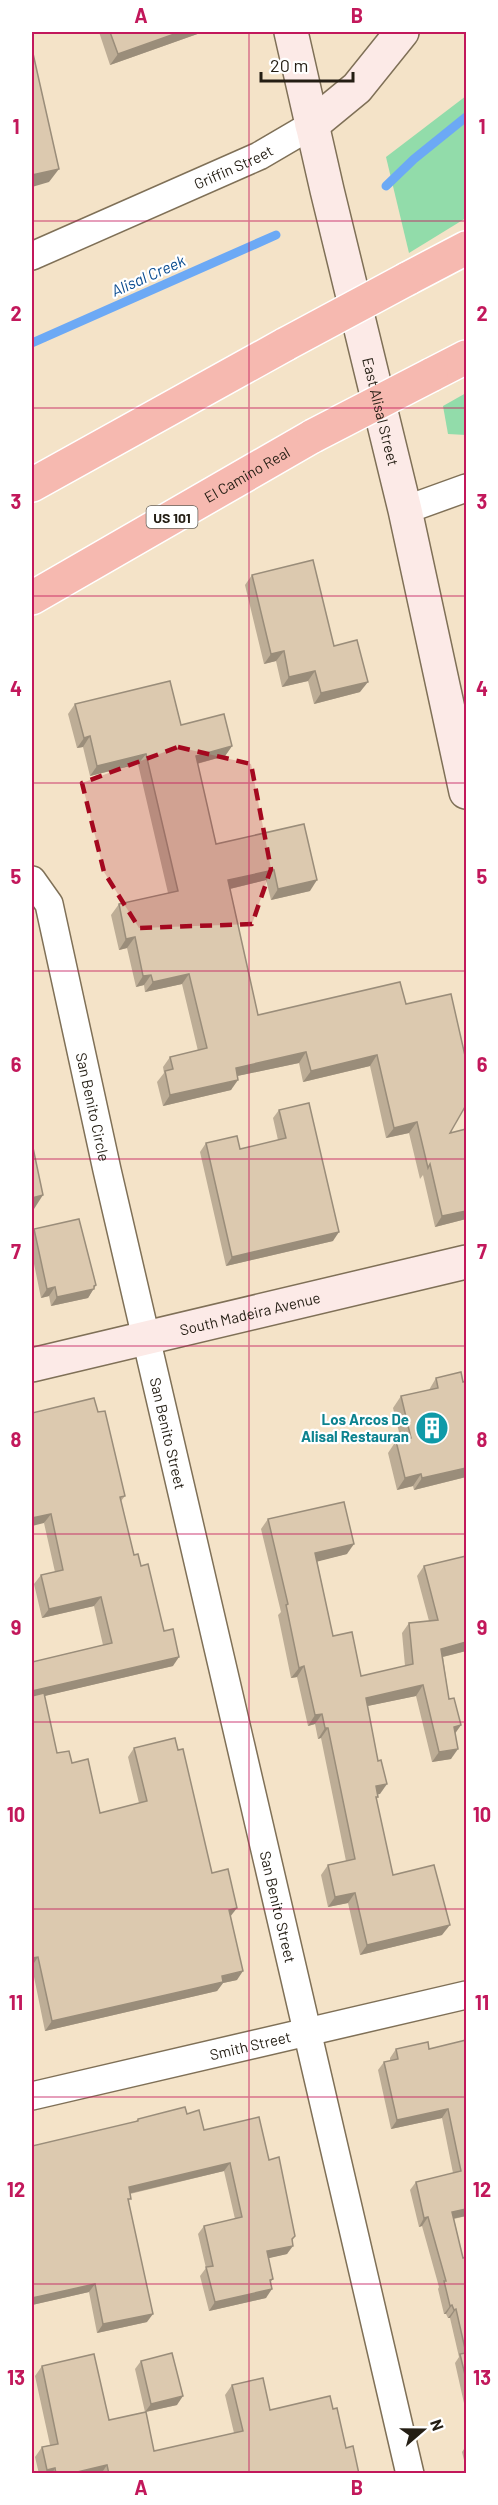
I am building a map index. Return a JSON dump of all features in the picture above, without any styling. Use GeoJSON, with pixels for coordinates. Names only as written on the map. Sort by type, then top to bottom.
{"type":"FeatureCollection","features":[{"type":"Feature","properties":{"kind":"highway"},"geometry":{"type":"LineString","coordinates":[[32,485],[286,344],[466,248]]}},
{"type":"Feature","properties":{"kind":"highway","name":"El Camino Real"},"geometry":{"type":"LineString","coordinates":[[32,598],[314,436],[466,357]]}},
{"type":"Feature","properties":{"kind":"main road","name":"East Alisal Street"},"geometry":{"type":"LineString","coordinates":[[291,32],[405,510],[466,792]]}},
{"type":"Feature","properties":{"kind":"main road","name":"Griffin Street"},"geometry":{"type":"LineString","coordinates":[[312,125],[357,88],[402,32]]}},
{"type":"Feature","properties":{"kind":"main road","name":"South Madeira Avenue"},"geometry":{"type":"LineString","coordinates":[[32,1365],[466,1262]]}},
{"type":"Feature","properties":{"kind":"street","name":"Griffin Street"},"geometry":{"type":"LineString","coordinates":[[32,256],[259,156],[312,125]]}},
{"type":"Feature","properties":{"kind":"street"},"geometry":{"type":"LineString","coordinates":[[405,510],[466,488]]}},
{"type":"Feature","properties":{"kind":"street","name":"San Benito Circle"},"geometry":{"type":"LineString","coordinates":[[32,880],[49,904],[147,1339]]}},
{"type":"Feature","properties":{"kind":"street","name":"San Benito Street"},"geometry":{"type":"LineString","coordinates":[[147,1339],[410,2474]]}},
{"type":"Feature","properties":{"kind":"street","name":"Smith Street"},"geometry":{"type":"LineString","coordinates":[[32,2096],[466,1995]]}},
{"type":"Feature","properties":{"kind":"highlighted area"},"geometry":{"type":"Polygon","coordinates":[[[178,747],[251,764],[271,869],[252,924],[139,928],[104,872],[82,783],[178,747]]]}},
{"type":"Feature","properties":{"kind":"green space"},"geometry":{"type":"Polygon","coordinates":[[[466,96],[466,218],[409,253],[386,157],[466,96]]]}},
{"type":"Feature","properties":{"kind":"green space"},"geometry":{"type":"Polygon","coordinates":[[[466,393],[466,435],[448,434],[443,406],[466,393]]]}},
{"type":"Feature","properties":{"kind":"building"},"geometry":{"type":"Polygon","coordinates":[[[110,32],[180,32],[118,54],[110,32]]]}},
{"type":"Feature","properties":{"kind":"building"},"geometry":{"type":"Polygon","coordinates":[[[32,49],[59,169],[32,175],[32,49]]]}},
{"type":"Feature","properties":{"kind":"building"},"geometry":{"type":"Polygon","coordinates":[[[313,560],[334,646],[357,640],[368,682],[321,693],[315,671],[289,677],[284,651],[271,654],[252,575],[313,560]]]}},
{"type":"Feature","properties":{"kind":"building"},"geometry":{"type":"Polygon","coordinates":[[[170,681],[181,725],[224,714],[232,746],[196,756],[216,844],[304,824],[317,880],[278,889],[274,870],[228,880],[258,1015],[400,982],[406,1004],[451,994],[466,1060],[466,1105],[450,1133],[466,1129],[466,1211],[442,1216],[417,1122],[394,1128],[377,1055],[311,1071],[306,1052],[236,1068],[238,1080],[170,1095],[165,1071],[173,1069],[170,1057],[207,1048],[189,974],[153,982],[151,975],[143,976],[135,937],[126,939],[119,904],[178,891],[146,754],[97,766],[90,736],[84,738],[75,704],[170,681]]]}},
{"type":"Feature","properties":{"kind":"building"},"geometry":{"type":"Polygon","coordinates":[[[309,1103],[339,1232],[232,1257],[206,1143],[237,1136],[240,1149],[286,1138],[279,1110],[309,1103]]]}},
{"type":"Feature","properties":{"kind":"building"},"geometry":{"type":"Polygon","coordinates":[[[32,1143],[43,1195],[32,1198],[32,1143]]]}},
{"type":"Feature","properties":{"kind":"building"},"geometry":{"type":"Polygon","coordinates":[[[79,1219],[96,1285],[94,1289],[57,1297],[55,1287],[47,1289],[34,1229],[79,1219]]]}},
{"type":"Feature","properties":{"kind":"building","name":"Los Arcos De Alisal Restauran"},"geometry":{"type":"Polygon","coordinates":[[[461,1372],[463,1382],[466,1381],[466,1468],[422,1478],[421,1474],[405,1478],[396,1441],[411,1438],[401,1396],[438,1388],[436,1378],[461,1372]]]}},
{"type":"Feature","properties":{"kind":"building"},"geometry":{"type":"Polygon","coordinates":[[[94,1398],[98,1412],[105,1411],[125,1496],[120,1497],[134,1555],[138,1554],[141,1566],[148,1564],[164,1631],[173,1629],[179,1657],[32,1691],[32,1662],[112,1643],[101,1597],[49,1609],[41,1575],[63,1570],[51,1514],[32,1518],[32,1413],[94,1398]]]}},
{"type":"Feature","properties":{"kind":"building"},"geometry":{"type":"Polygon","coordinates":[[[344,1502],[354,1544],[315,1553],[333,1636],[352,1632],[361,1676],[413,1664],[409,1623],[438,1620],[424,1566],[466,1556],[466,1642],[441,1649],[449,1699],[454,1698],[461,1725],[454,1727],[458,1749],[439,1752],[423,1685],[366,1698],[378,1761],[381,1760],[387,1784],[376,1786],[378,1797],[376,1797],[393,1875],[434,1865],[450,1925],[367,1945],[355,1893],[335,1897],[328,1865],[355,1859],[328,1728],[325,1728],[322,1714],[315,1715],[304,1666],[299,1668],[286,1605],[288,1604],[268,1519],[344,1502]]]}},
{"type":"Feature","properties":{"kind":"building"},"geometry":{"type":"Polygon","coordinates":[[[44,1693],[57,1753],[69,1751],[72,1763],[88,1759],[100,1813],[147,1801],[134,1748],[175,1738],[178,1750],[183,1749],[212,1873],[228,1869],[237,1908],[229,1910],[243,1971],[222,1976],[223,1982],[52,2021],[38,1957],[32,1958],[32,1696],[44,1693]]]}},
{"type":"Feature","properties":{"kind":"building"},"geometry":{"type":"Polygon","coordinates":[[[466,2040],[466,2209],[452,2212],[463,2258],[466,2257],[466,2353],[456,2309],[450,2306],[444,2281],[446,2281],[428,2217],[424,2218],[416,2182],[461,2171],[448,2109],[397,2120],[384,2062],[398,2059],[396,2049],[428,2042],[429,2049],[466,2040]]]}},
{"type":"Feature","properties":{"kind":"building"},"geometry":{"type":"Polygon","coordinates":[[[185,2107],[187,2114],[199,2110],[204,2130],[259,2117],[269,2160],[279,2157],[295,2236],[292,2239],[293,2246],[267,2251],[273,2279],[270,2280],[272,2289],[215,2302],[206,2267],[213,2266],[204,2226],[242,2217],[230,2163],[129,2187],[131,2199],[128,2199],[153,2314],[103,2324],[95,2284],[32,2298],[32,2146],[138,2121],[138,2119],[185,2107]]]}},
{"type":"Feature","properties":{"kind":"building"},"geometry":{"type":"Polygon","coordinates":[[[172,2353],[183,2396],[151,2404],[141,2361],[172,2353]]]}},
{"type":"Feature","properties":{"kind":"building"},"geometry":{"type":"Polygon","coordinates":[[[466,2353],[466,2379],[460,2354],[466,2353]]]}},
{"type":"Feature","properties":{"kind":"building"},"geometry":{"type":"Polygon","coordinates":[[[94,2354],[109,2420],[146,2412],[154,2451],[243,2431],[232,2385],[263,2378],[270,2410],[330,2396],[333,2409],[337,2408],[346,2448],[353,2446],[359,2474],[109,2474],[107,2465],[69,2474],[56,2474],[55,2468],[47,2470],[42,2447],[58,2444],[42,2366],[94,2354]]]}},
{"type":"Feature","properties":{"kind":"waterway","name":"Alisal Creek"},"geometry":{"type":"LineString","coordinates":[[386,186],[414,159],[466,117]]}},
{"type":"Feature","properties":{"kind":"waterway","name":"Alisal Creek"},"geometry":{"type":"LineString","coordinates":[[32,343],[276,235]]}},
{"type":"Feature","properties":{"kind":"place","name":"Los Arcos De Alisal Restauran"},"geometry":{"type":"Point","coordinates":[432,1428]}}]}
